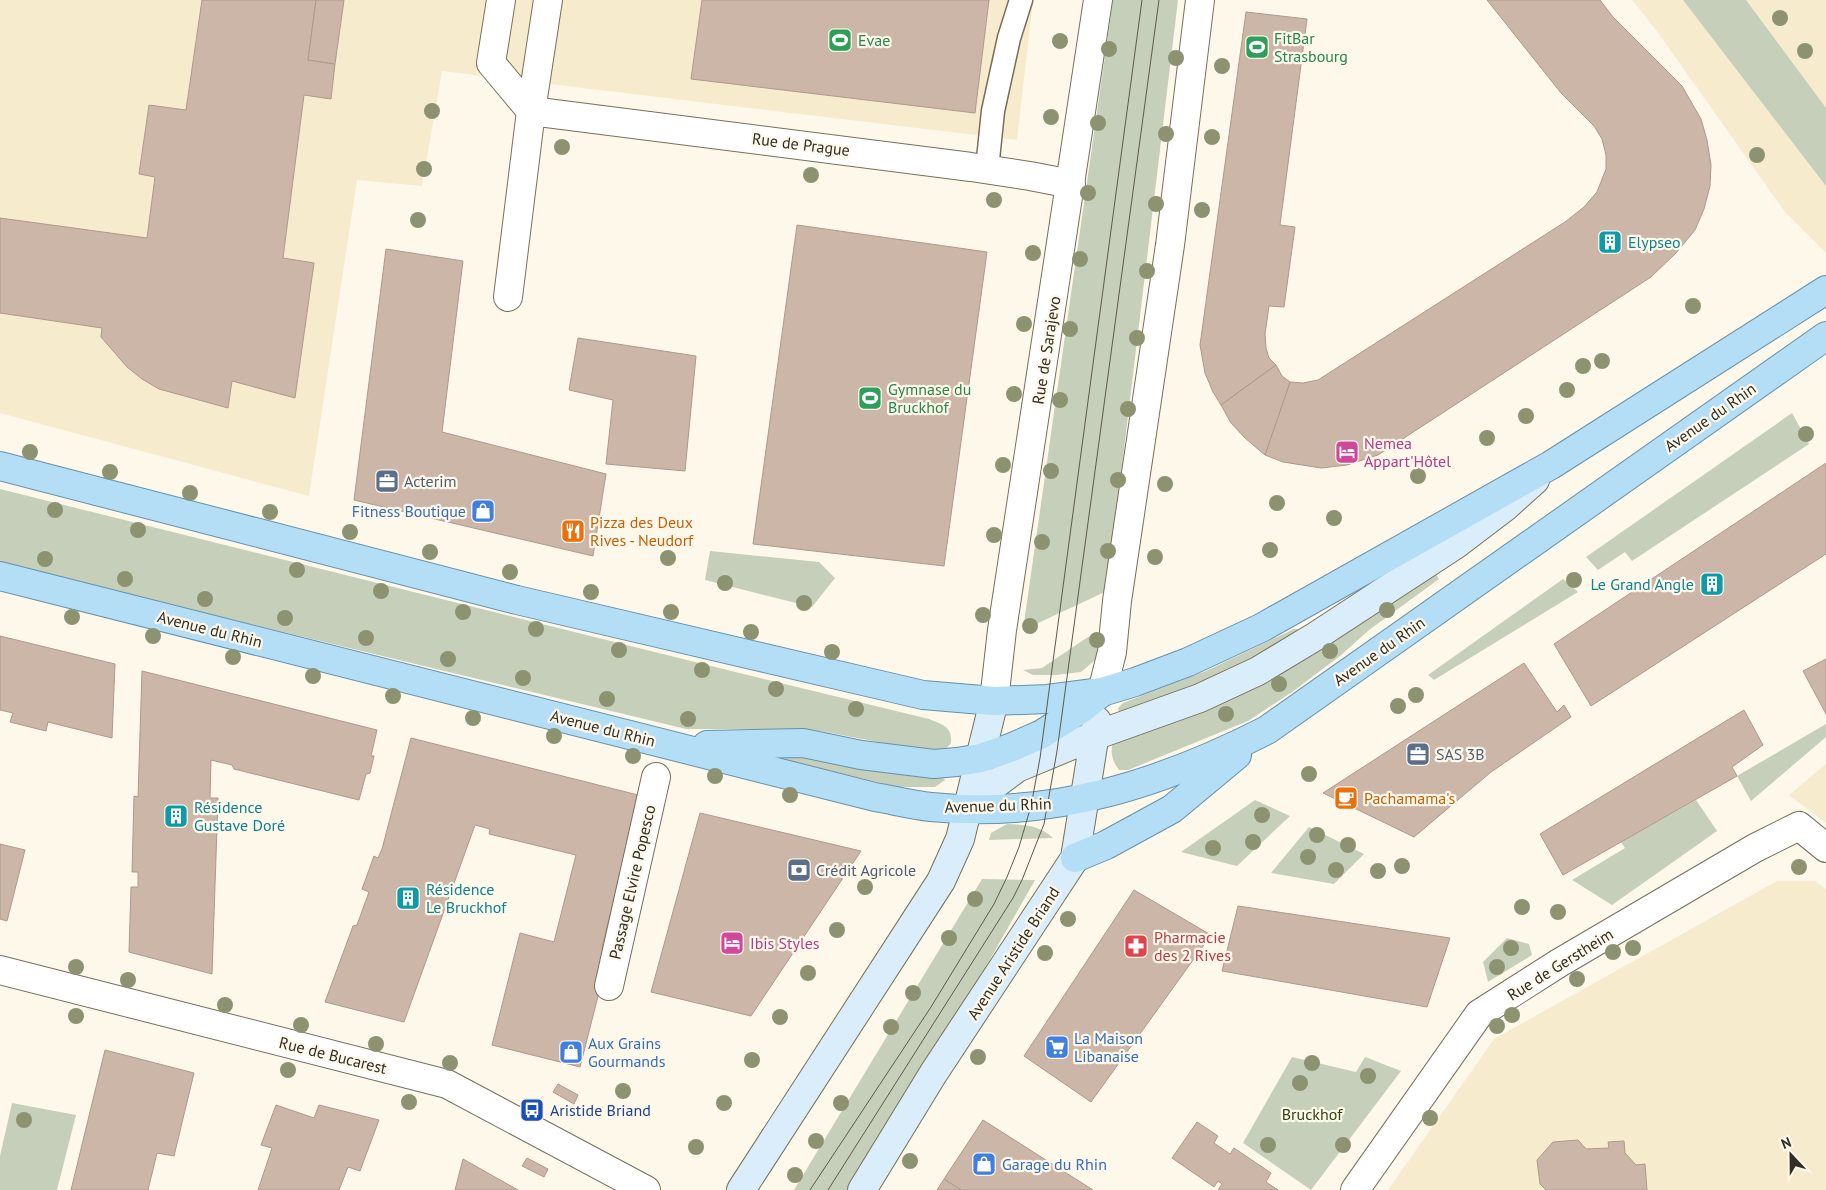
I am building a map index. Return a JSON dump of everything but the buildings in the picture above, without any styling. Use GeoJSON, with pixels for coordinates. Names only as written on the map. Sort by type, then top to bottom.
{"type":"FeatureCollection","features":[{"type":"Feature","properties":{"kind":"main road"},"geometry":{"type":"LineString","coordinates":[[0,466],[536,605],[933,697],[994,701],[1047,699],[1102,692],[1135,682],[1181,665],[1261,628],[1551,464],[1826,290]]}},
{"type":"Feature","properties":{"kind":"main road","name":"Avenue du Rhin"},"geometry":{"type":"LineString","coordinates":[[0,576],[875,797],[930,807],[969,810],[1031,806],[1084,799],[1122,790],[1159,778],[1236,746],[1268,730],[1826,336]]}},
{"type":"Feature","properties":{"kind":"main road"},"geometry":{"type":"LineString","coordinates":[[969,810],[982,794],[1017,768],[1094,736],[1200,698],[1258,671],[1316,636],[1455,544],[1505,507],[1551,464]]}},
{"type":"Feature","properties":{"kind":"main road"},"geometry":{"type":"LineString","coordinates":[[673,746],[803,743],[861,755],[934,764],[981,758],[1010,748],[1042,734],[1081,710],[1102,692]]}},
{"type":"Feature","properties":{"kind":"main road","name":"Avenue Aristide Briand"},"geometry":{"type":"LineString","coordinates":[[862,1190],[933,1074],[1075,858],[1102,692]]}},
{"type":"Feature","properties":{"kind":"main road"},"geometry":{"type":"LineString","coordinates":[[741,1190],[941,881],[960,840],[969,810],[994,701]]}},
{"type":"Feature","properties":{"kind":"main road"},"geometry":{"type":"LineString","coordinates":[[1075,858],[1106,845],[1172,810],[1268,730]]}},
{"type":"Feature","properties":{"kind":"street"},"geometry":{"type":"LineString","coordinates":[[501,0],[491,63],[531,111]]}},
{"type":"Feature","properties":{"kind":"street"},"geometry":{"type":"LineString","coordinates":[[508,297],[531,111],[548,0]]}},
{"type":"Feature","properties":{"kind":"street","name":"Rue de Sarajevo"},"geometry":{"type":"LineString","coordinates":[[994,701],[1002,630],[1098,0]]}},
{"type":"Feature","properties":{"kind":"street"},"geometry":{"type":"LineString","coordinates":[[1102,692],[1112,652],[1118,592],[1170,244],[1200,0]]}},
{"type":"Feature","properties":{"kind":"street","name":"Rue de Prague"},"geometry":{"type":"LineString","coordinates":[[531,111],[987,169],[1071,184]]}},
{"type":"Feature","properties":{"kind":"street","name":"Passage Elvire Popesco"},"geometry":{"type":"LineString","coordinates":[[609,986],[656,777]]}},
{"type":"Feature","properties":{"kind":"street","name":"Rue de Gerstheim"},"geometry":{"type":"LineString","coordinates":[[1355,1190],[1479,1014],[1558,963],[1755,848],[1799,826],[1826,848]]}},
{"type":"Feature","properties":{"kind":"street","name":"Rue de Bucarest"},"geometry":{"type":"LineString","coordinates":[[0,970],[447,1084],[646,1190]]}},
{"type":"Feature","properties":{"kind":"lane"},"geometry":{"type":"LineString","coordinates":[[987,169],[993,111],[1009,38],[1021,0]]}},
{"type":"Feature","properties":{"kind":"shaded area"},"geometry":{"type":"Polygon","coordinates":[[[0,0],[1033,0],[1017,140],[442,71],[422,186],[357,180],[309,496],[0,413],[0,0]]]}},
{"type":"Feature","properties":{"kind":"shaded area"},"geometry":{"type":"Polygon","coordinates":[[[1632,0],[1826,0],[1826,253],[1785,212],[1656,30],[1632,0]]]}},
{"type":"Feature","properties":{"kind":"shaded area"},"geometry":{"type":"Polygon","coordinates":[[[1826,764],[1826,823],[1789,795],[1826,764]]]}},
{"type":"Feature","properties":{"kind":"shaded area"},"geometry":{"type":"Polygon","coordinates":[[[1777,881],[1815,881],[1826,889],[1826,1190],[1388,1190],[1494,1039],[1777,881]]]}},
{"type":"Feature","properties":{"kind":"green space"},"geometry":{"type":"Polygon","coordinates":[[[1113,0],[1178,0],[1107,591],[1023,630],[1113,0]]]}},
{"type":"Feature","properties":{"kind":"green space"},"geometry":{"type":"Polygon","coordinates":[[[1683,0],[1746,0],[1826,108],[1826,186],[1683,0]]]}},
{"type":"Feature","properties":{"kind":"green space"},"geometry":{"type":"Polygon","coordinates":[[[1792,413],[1809,444],[1632,561],[1625,552],[1598,570],[1586,557],[1792,413]]]}},
{"type":"Feature","properties":{"kind":"green space"},"geometry":{"type":"Polygon","coordinates":[[[0,489],[929,719],[946,727],[950,733],[951,743],[945,750],[936,753],[820,731],[800,729],[686,729],[0,562],[0,489]]]}},
{"type":"Feature","properties":{"kind":"green space"},"geometry":{"type":"Polygon","coordinates":[[[710,551],[819,562],[835,578],[812,607],[705,580],[710,551]]]}},
{"type":"Feature","properties":{"kind":"green space"},"geometry":{"type":"Polygon","coordinates":[[[1434,572],[1439,579],[1369,630],[1340,656],[1292,692],[1248,721],[1128,770],[1119,770],[1117,767],[1113,760],[1113,742],[1434,572]]]}},
{"type":"Feature","properties":{"kind":"green space"},"geometry":{"type":"Polygon","coordinates":[[[1563,579],[1578,592],[1434,680],[1428,675],[1563,579]]]}},
{"type":"Feature","properties":{"kind":"green space"},"geometry":{"type":"Polygon","coordinates":[[[1294,629],[1299,629],[1298,634],[1249,662],[1210,680],[1123,714],[1119,712],[1118,708],[1123,703],[1206,671],[1294,629]]]}},
{"type":"Feature","properties":{"kind":"green space"},"geometry":{"type":"Polygon","coordinates":[[[1099,635],[1103,638],[1101,655],[1081,672],[1033,675],[1023,670],[1042,668],[1088,637],[1099,635]]]}},
{"type":"Feature","properties":{"kind":"green space"},"geometry":{"type":"Polygon","coordinates":[[[1826,724],[1826,737],[1751,801],[1737,776],[1826,724]]]}},
{"type":"Feature","properties":{"kind":"green space"},"geometry":{"type":"Polygon","coordinates":[[[778,752],[941,776],[945,780],[935,787],[899,787],[777,758],[775,756],[778,752]]]}},
{"type":"Feature","properties":{"kind":"green space"},"geometry":{"type":"Polygon","coordinates":[[[1255,800],[1290,816],[1237,866],[1181,852],[1255,800]]]}},
{"type":"Feature","properties":{"kind":"green space"},"geometry":{"type":"Polygon","coordinates":[[[1696,800],[1717,831],[1612,905],[1572,880],[1625,848],[1621,842],[1696,800]]]}},
{"type":"Feature","properties":{"kind":"green space"},"geometry":{"type":"Polygon","coordinates":[[[1007,824],[1026,825],[1037,828],[1053,838],[989,840],[991,833],[1007,824]]]}},
{"type":"Feature","properties":{"kind":"green space"},"geometry":{"type":"Polygon","coordinates":[[[1309,827],[1364,854],[1334,884],[1271,873],[1309,827]]]}},
{"type":"Feature","properties":{"kind":"green space"},"geometry":{"type":"Polygon","coordinates":[[[982,879],[1035,880],[859,1190],[794,1190],[982,879]]]}},
{"type":"Feature","properties":{"kind":"green space"},"geometry":{"type":"Polygon","coordinates":[[[1507,938],[1529,944],[1532,955],[1488,982],[1483,962],[1507,938]]]}},
{"type":"Feature","properties":{"kind":"green space","name":"Bruckhof"},"geometry":{"type":"Polygon","coordinates":[[[1292,1057],[1356,1072],[1365,1057],[1401,1071],[1311,1190],[1243,1143],[1292,1057]]]}},
{"type":"Feature","properties":{"kind":"green space"},"geometry":{"type":"Polygon","coordinates":[[[12,1103],[76,1115],[57,1190],[0,1190],[0,1156],[12,1103]]]}},
{"type":"Feature","properties":{"kind":"tram line"},"geometry":{"type":"LineString","coordinates":[[810,1190],[931,1007],[994,904],[1019,847],[1031,806],[1040,758],[1142,0]]}},
{"type":"Feature","properties":{"kind":"tram line"},"geometry":{"type":"LineString","coordinates":[[828,1190],[1013,898],[1044,824],[1057,751],[1159,0]]}},
{"type":"Feature","properties":{"kind":"place","name":"Evae"},"geometry":{"type":"Point","coordinates":[840,40]}},
{"type":"Feature","properties":{"kind":"place","name":"FitBar Strasbourg"},"geometry":{"type":"Point","coordinates":[1257,47]}},
{"type":"Feature","properties":{"kind":"place","name":"Elypseo"},"geometry":{"type":"Point","coordinates":[1610,242]}},
{"type":"Feature","properties":{"kind":"place","name":"Gymnase du Bruckhof"},"geometry":{"type":"Point","coordinates":[870,398]}},
{"type":"Feature","properties":{"kind":"place","name":"Nemea Appart'Hôtel"},"geometry":{"type":"Point","coordinates":[1347,452]}},
{"type":"Feature","properties":{"kind":"place","name":"Acterim"},"geometry":{"type":"Point","coordinates":[387,481]}},
{"type":"Feature","properties":{"kind":"place","name":"Fitness Boutique"},"geometry":{"type":"Point","coordinates":[483,511]}},
{"type":"Feature","properties":{"kind":"place","name":"Pizza des Deux Rives - Neudorf"},"geometry":{"type":"Point","coordinates":[573,531]}},
{"type":"Feature","properties":{"kind":"place","name":"Le Grand Angle"},"geometry":{"type":"Point","coordinates":[1712,584]}},
{"type":"Feature","properties":{"kind":"place","name":"SAS 3B"},"geometry":{"type":"Point","coordinates":[1418,754]}},
{"type":"Feature","properties":{"kind":"place","name":"Pachamama's"},"geometry":{"type":"Point","coordinates":[1346,798]}},
{"type":"Feature","properties":{"kind":"place","name":"Résidence Gustave Doré"},"geometry":{"type":"Point","coordinates":[176,816]}},
{"type":"Feature","properties":{"kind":"place","name":"Crédit Agricole"},"geometry":{"type":"Point","coordinates":[799,870]}},
{"type":"Feature","properties":{"kind":"place","name":"Résidence Le Bruckhof"},"geometry":{"type":"Point","coordinates":[408,898]}},
{"type":"Feature","properties":{"kind":"place","name":"Ibis Styles"},"geometry":{"type":"Point","coordinates":[732,943]}},
{"type":"Feature","properties":{"kind":"place","name":"Pharmacie des 2 Rives"},"geometry":{"type":"Point","coordinates":[1136,946]}},
{"type":"Feature","properties":{"kind":"place","name":"La Maison Libanaise"},"geometry":{"type":"Point","coordinates":[1057,1047]}},
{"type":"Feature","properties":{"kind":"place","name":"Aux Grains Gourmands"},"geometry":{"type":"Point","coordinates":[571,1052]}},
{"type":"Feature","properties":{"kind":"place","name":"Aristide Briand"},"geometry":{"type":"Point","coordinates":[532,1110]}},
{"type":"Feature","properties":{"kind":"place","name":"Garage du Rhin"},"geometry":{"type":"Point","coordinates":[984,1164]}}]}
